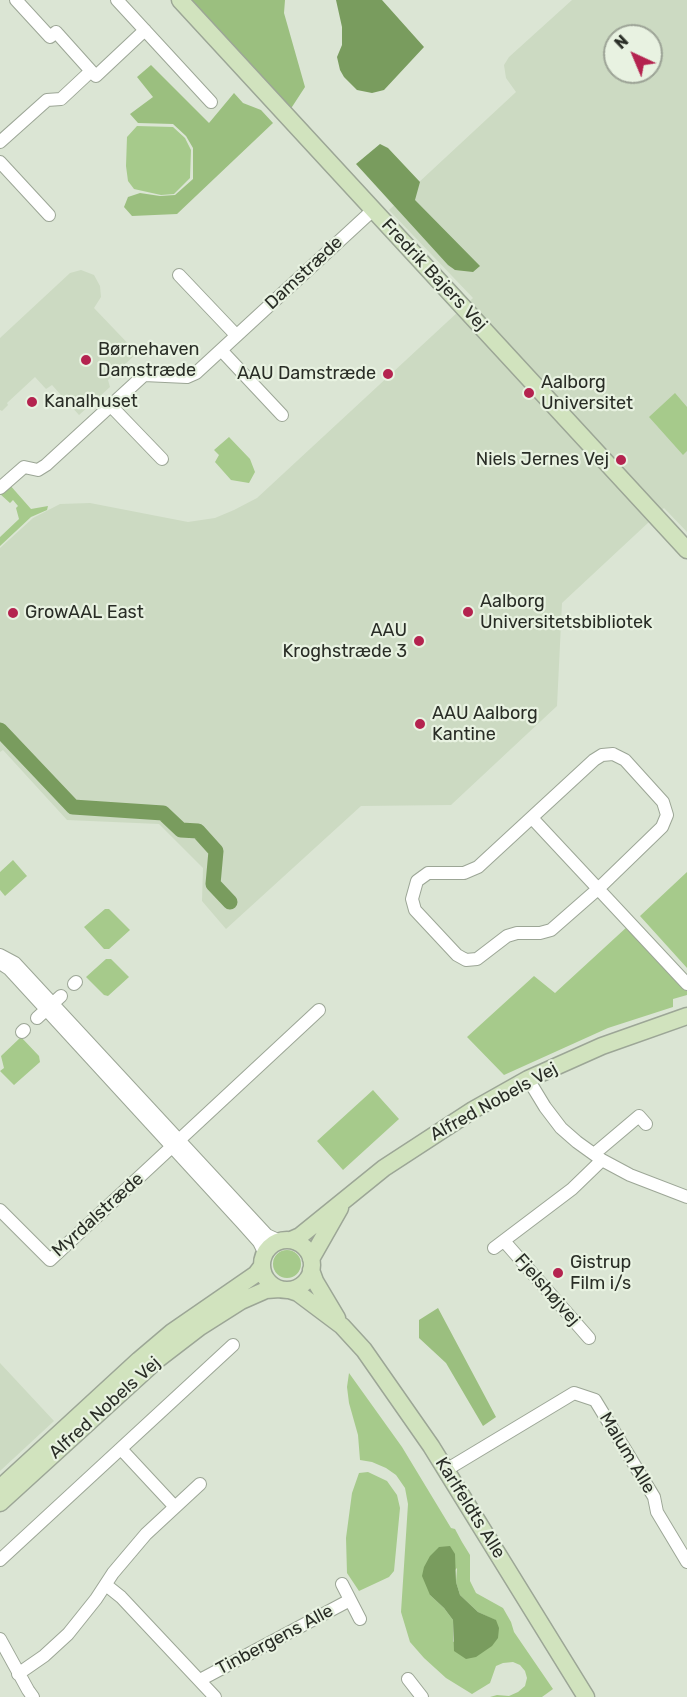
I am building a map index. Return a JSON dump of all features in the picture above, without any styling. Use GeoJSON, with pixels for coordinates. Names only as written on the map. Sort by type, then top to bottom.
{"type":"FeatureCollection","features":[{"type":"Feature","properties":{"kind":"street"},"geometry":{"type":"LineString","coordinates":[[16,0],[50,37],[56,32],[96,76],[145,30]]}},
{"type":"Feature","properties":{"kind":"street"},"geometry":{"type":"LineString","coordinates":[[117,0],[211,102]]}},
{"type":"Feature","properties":{"kind":"street","name":"Fredrik Bajers Vej"},"geometry":{"type":"LineString","coordinates":[[180,0],[687,550]]}},
{"type":"Feature","properties":{"kind":"street"},"geometry":{"type":"LineString","coordinates":[[0,142],[47,100],[61,99],[91,71]]}},
{"type":"Feature","properties":{"kind":"street"},"geometry":{"type":"LineString","coordinates":[[0,162],[49,215]]}},
{"type":"Feature","properties":{"kind":"street","name":"Damstræde"},"geometry":{"type":"LineString","coordinates":[[0,488],[24,467],[38,470],[46,465],[144,375],[187,377],[195,373],[373,210]]}},
{"type":"Feature","properties":{"kind":"street"},"geometry":{"type":"LineString","coordinates":[[179,275],[236,335]]}},
{"type":"Feature","properties":{"kind":"street"},"geometry":{"type":"LineString","coordinates":[[220,350],[282,415]]}},
{"type":"Feature","properties":{"kind":"street"},"geometry":{"type":"LineString","coordinates":[[110,405],[162,459]]}},
{"type":"Feature","properties":{"kind":"street"},"geometry":{"type":"LineString","coordinates":[[613,754],[625,760],[663,802],[667,815],[658,832],[599,888],[551,930],[545,933],[518,933],[507,936],[477,959],[472,960],[461,958],[446,944],[418,914],[412,899],[417,881],[428,873],[464,873],[473,870],[594,760],[613,754]]}},
{"type":"Feature","properties":{"kind":"street"},"geometry":{"type":"LineString","coordinates":[[532,818],[687,984]]}},
{"type":"Feature","properties":{"kind":"street"},"geometry":{"type":"LineString","coordinates":[[0,955],[15,963],[49,1007]]}},
{"type":"Feature","properties":{"kind":"street"},"geometry":{"type":"LineString","coordinates":[[0,963],[49,1007],[176,1144],[267,1234],[304,1246],[311,1264],[304,1283],[284,1289],[267,1280],[259,1242],[176,1144]]}},
{"type":"Feature","properties":{"kind":"street","name":"Myrdalstræde"},"geometry":{"type":"LineString","coordinates":[[0,1210],[50,1260],[320,1010]]}},
{"type":"Feature","properties":{"kind":"street","name":"Alfred Nobels Vej"},"geometry":{"type":"LineString","coordinates":[[285,1240],[300,1236],[384,1168],[473,1110],[528,1079],[602,1046],[687,1016]]}},
{"type":"Feature","properties":{"kind":"street"},"geometry":{"type":"LineString","coordinates":[[528,1079],[561,1128],[598,1157],[630,1175],[687,1197]]}},
{"type":"Feature","properties":{"kind":"street","name":"Fjelshøjvej"},"geometry":{"type":"LineString","coordinates":[[589,1338],[499,1244],[572,1189],[598,1157],[639,1116],[646,1124]]}},
{"type":"Feature","properties":{"kind":"street","name":"Alfred Nobels Vej"},"geometry":{"type":"LineString","coordinates":[[311,1264],[347,1198]]}},
{"type":"Feature","properties":{"kind":"street"},"geometry":{"type":"LineString","coordinates":[[263,1260],[273,1244],[285,1240]]}},
{"type":"Feature","properties":{"kind":"street","name":"Alfred Nobels Vej"},"geometry":{"type":"LineString","coordinates":[[0,1488],[139,1359],[172,1332],[256,1274],[263,1260]]}},
{"type":"Feature","properties":{"kind":"street","name":"Karlfeldts Alle"},"geometry":{"type":"LineString","coordinates":[[311,1264],[315,1281],[342,1326]]}},
{"type":"Feature","properties":{"kind":"street","name":"Alfred Nobels Vej"},"geometry":{"type":"LineString","coordinates":[[0,1503],[166,1353],[200,1327],[241,1301],[266,1290],[284,1289]]}},
{"type":"Feature","properties":{"kind":"street","name":"Karlfeldts Alle"},"geometry":{"type":"LineString","coordinates":[[284,1289],[298,1293],[342,1326],[364,1350],[446,1470],[586,1697]]}},
{"type":"Feature","properties":{"kind":"street"},"geometry":{"type":"LineString","coordinates":[[0,1560],[233,1345]]}},
{"type":"Feature","properties":{"kind":"street","name":"Malum Alle"},"geometry":{"type":"LineString","coordinates":[[446,1470],[574,1393],[595,1400],[654,1497],[657,1512],[687,1562]]}},
{"type":"Feature","properties":{"kind":"street"},"geometry":{"type":"LineString","coordinates":[[121,1449],[175,1507]]}},
{"type":"Feature","properties":{"kind":"street"},"geometry":{"type":"LineString","coordinates":[[18,1674],[44,1656],[68,1634],[146,1534],[200,1484]]}},
{"type":"Feature","properties":{"kind":"street","name":"Tinbergens Alle"},"geometry":{"type":"LineString","coordinates":[[342,1584],[360,1619]]}},
{"type":"Feature","properties":{"kind":"street","name":"Tinbergens Alle"},"geometry":{"type":"LineString","coordinates":[[106,1585],[121,1597],[215,1697]]}},
{"type":"Feature","properties":{"kind":"street","name":"Tinbergens Alle"},"geometry":{"type":"LineString","coordinates":[[200,1680],[350,1600]]}},
{"type":"Feature","properties":{"kind":"street"},"geometry":{"type":"LineString","coordinates":[[0,1639],[4,1660],[18,1674],[33,1697]]}},
{"type":"Feature","properties":{"kind":"street"},"geometry":{"type":"LineString","coordinates":[[408,1679],[420,1696]]}},
{"type":"Feature","properties":{"kind":"shaded area"},"geometry":{"type":"Polygon","coordinates":[[[189,0],[285,0],[284,13],[305,87],[290,110],[189,0]]]}},
{"type":"Feature","properties":{"kind":"shaded area"},"geometry":{"type":"Polygon","coordinates":[[[336,0],[382,0],[424,47],[384,90],[372,93],[357,90],[340,70],[337,57],[342,45],[342,27],[336,0]]]}},
{"type":"Feature","properties":{"kind":"shaded area","name":"Aalborg Universitet"},"geometry":{"type":"Polygon","coordinates":[[[572,0],[687,0],[687,532],[664,508],[562,603],[557,706],[451,805],[361,806],[226,929],[202,901],[203,868],[159,824],[67,820],[3,750],[0,752],[0,548],[33,518],[60,504],[90,503],[188,522],[215,518],[257,498],[473,298],[389,210],[516,92],[506,78],[504,65],[509,57],[572,0]]]}},
{"type":"Feature","properties":{"kind":"shaded area"},"geometry":{"type":"Polygon","coordinates":[[[151,65],[209,123],[234,93],[243,103],[261,110],[273,123],[177,214],[132,216],[124,207],[128,197],[140,193],[160,196],[175,195],[193,179],[193,148],[186,136],[173,124],[138,123],[130,114],[153,97],[137,77],[151,65]]]}},
{"type":"Feature","properties":{"kind":"shaded area"},"geometry":{"type":"Polygon","coordinates":[[[137,126],[173,127],[185,138],[191,150],[190,178],[174,194],[161,195],[134,189],[128,181],[127,137],[137,126]]]}},
{"type":"Feature","properties":{"kind":"shaded area"},"geometry":{"type":"Polygon","coordinates":[[[380,144],[388,148],[420,182],[415,200],[480,266],[473,272],[455,270],[448,265],[356,164],[380,144]]]}},
{"type":"Feature","properties":{"kind":"shaded area"},"geometry":{"type":"Polygon","coordinates":[[[81,270],[94,275],[100,286],[101,297],[94,308],[137,353],[108,380],[110,387],[79,415],[52,385],[46,389],[35,377],[7,403],[8,405],[2,411],[0,410],[0,338],[70,273],[81,270]]]}},
{"type":"Feature","properties":{"kind":"shaded area"},"geometry":{"type":"Polygon","coordinates":[[[675,393],[687,407],[687,451],[683,455],[649,417],[675,393]]]}},
{"type":"Feature","properties":{"kind":"shaded area"},"geometry":{"type":"Polygon","coordinates":[[[229,437],[250,459],[255,472],[249,483],[231,480],[215,462],[219,455],[214,450],[229,437]]]}},
{"type":"Feature","properties":{"kind":"shaded area"},"geometry":{"type":"Polygon","coordinates":[[[9,484],[31,509],[48,506],[47,510],[31,517],[0,546],[0,537],[19,519],[16,508],[18,506],[13,500],[10,503],[0,494],[9,484]]]}},
{"type":"Feature","properties":{"kind":"shaded area"},"geometry":{"type":"Polygon","coordinates":[[[13,860],[27,876],[5,896],[0,890],[0,872],[13,860]]]}},
{"type":"Feature","properties":{"kind":"shaded area"},"geometry":{"type":"Polygon","coordinates":[[[687,872],[687,968],[640,916],[687,872]]]}},
{"type":"Feature","properties":{"kind":"shaded area"},"geometry":{"type":"Polygon","coordinates":[[[105,909],[109,909],[130,930],[109,949],[104,949],[84,927],[105,909]]]}},
{"type":"Feature","properties":{"kind":"shaded area"},"geometry":{"type":"Polygon","coordinates":[[[628,926],[687,990],[687,995],[673,999],[673,1007],[608,1028],[504,1075],[467,1037],[534,976],[555,993],[628,926]]]}},
{"type":"Feature","properties":{"kind":"shaded area"},"geometry":{"type":"Polygon","coordinates":[[[106,959],[111,959],[129,977],[108,996],[104,995],[86,977],[106,959]]]}},
{"type":"Feature","properties":{"kind":"shaded area"},"geometry":{"type":"Polygon","coordinates":[[[21,1037],[39,1056],[40,1062],[14,1085],[0,1071],[4,1068],[1,1056],[21,1037]]]}},
{"type":"Feature","properties":{"kind":"shaded area"},"geometry":{"type":"Polygon","coordinates":[[[373,1090],[399,1119],[343,1170],[317,1141],[373,1090]]]}},
{"type":"Feature","properties":{"kind":"shaded area"},"geometry":{"type":"Polygon","coordinates":[[[287,1250],[297,1254],[301,1264],[297,1274],[287,1278],[277,1274],[273,1264],[277,1254],[287,1250]]]}},
{"type":"Feature","properties":{"kind":"shaded area"},"geometry":{"type":"Polygon","coordinates":[[[438,1308],[496,1417],[483,1426],[446,1363],[419,1338],[419,1320],[438,1308]]]}},
{"type":"Feature","properties":{"kind":"shaded area"},"geometry":{"type":"Polygon","coordinates":[[[0,1363],[54,1421],[0,1471],[0,1363]]]}},
{"type":"Feature","properties":{"kind":"shaded area"},"geometry":{"type":"Polygon","coordinates":[[[349,1373],[402,1447],[451,1528],[455,1529],[470,1555],[470,1581],[476,1593],[503,1608],[514,1632],[553,1689],[542,1697],[490,1697],[509,1696],[525,1686],[527,1678],[525,1671],[513,1662],[496,1666],[490,1683],[472,1694],[446,1678],[410,1642],[401,1612],[408,1504],[405,1488],[396,1475],[386,1468],[360,1460],[358,1435],[347,1387],[349,1373]],[[457,1568],[430,1595],[453,1620],[453,1642],[495,1620],[478,1612],[460,1595],[456,1582],[457,1568]]]}},
{"type":"Feature","properties":{"kind":"shaded area"},"geometry":{"type":"Polygon","coordinates":[[[368,1472],[387,1481],[397,1495],[400,1508],[394,1571],[389,1577],[359,1591],[347,1573],[346,1538],[352,1493],[359,1473],[368,1472]]]}},
{"type":"Feature","properties":{"kind":"shaded area"},"geometry":{"type":"Polygon","coordinates":[[[450,1546],[455,1554],[456,1582],[460,1595],[478,1612],[496,1620],[499,1628],[498,1638],[492,1646],[476,1657],[466,1659],[454,1651],[453,1620],[430,1595],[422,1576],[430,1556],[439,1547],[450,1546]]]}},
{"type":"Feature","properties":{"kind":"waterway"},"geometry":{"type":"LineString","coordinates":[[0,730],[73,807],[163,813],[181,830],[198,831],[216,851],[213,884],[230,902]]}},
{"type":"Feature","properties":{"kind":"place","name":"Børnehaven Damstræde"},"geometry":{"type":"Point","coordinates":[86,360]}},
{"type":"Feature","properties":{"kind":"place","name":"AAU Damstræde"},"geometry":{"type":"Point","coordinates":[388,374]}},
{"type":"Feature","properties":{"kind":"place","name":"Aalborg Universitet"},"geometry":{"type":"Point","coordinates":[529,393]}},
{"type":"Feature","properties":{"kind":"place","name":"Kanalhuset"},"geometry":{"type":"Point","coordinates":[32,402]}},
{"type":"Feature","properties":{"kind":"place","name":"Niels Jernes Vej"},"geometry":{"type":"Point","coordinates":[621,460]}},
{"type":"Feature","properties":{"kind":"place","name":"Aalborg Universitetsbibliotek"},"geometry":{"type":"Point","coordinates":[468,612]}},
{"type":"Feature","properties":{"kind":"place","name":"GrowAAL East"},"geometry":{"type":"Point","coordinates":[13,613]}},
{"type":"Feature","properties":{"kind":"place","name":"AAU Kroghstræde 3"},"geometry":{"type":"Point","coordinates":[419,641]}},
{"type":"Feature","properties":{"kind":"place","name":"AAU Aalborg Kantine"},"geometry":{"type":"Point","coordinates":[420,724]}},
{"type":"Feature","properties":{"kind":"place","name":"Gistrup Film i/s"},"geometry":{"type":"Point","coordinates":[558,1273]}}]}
